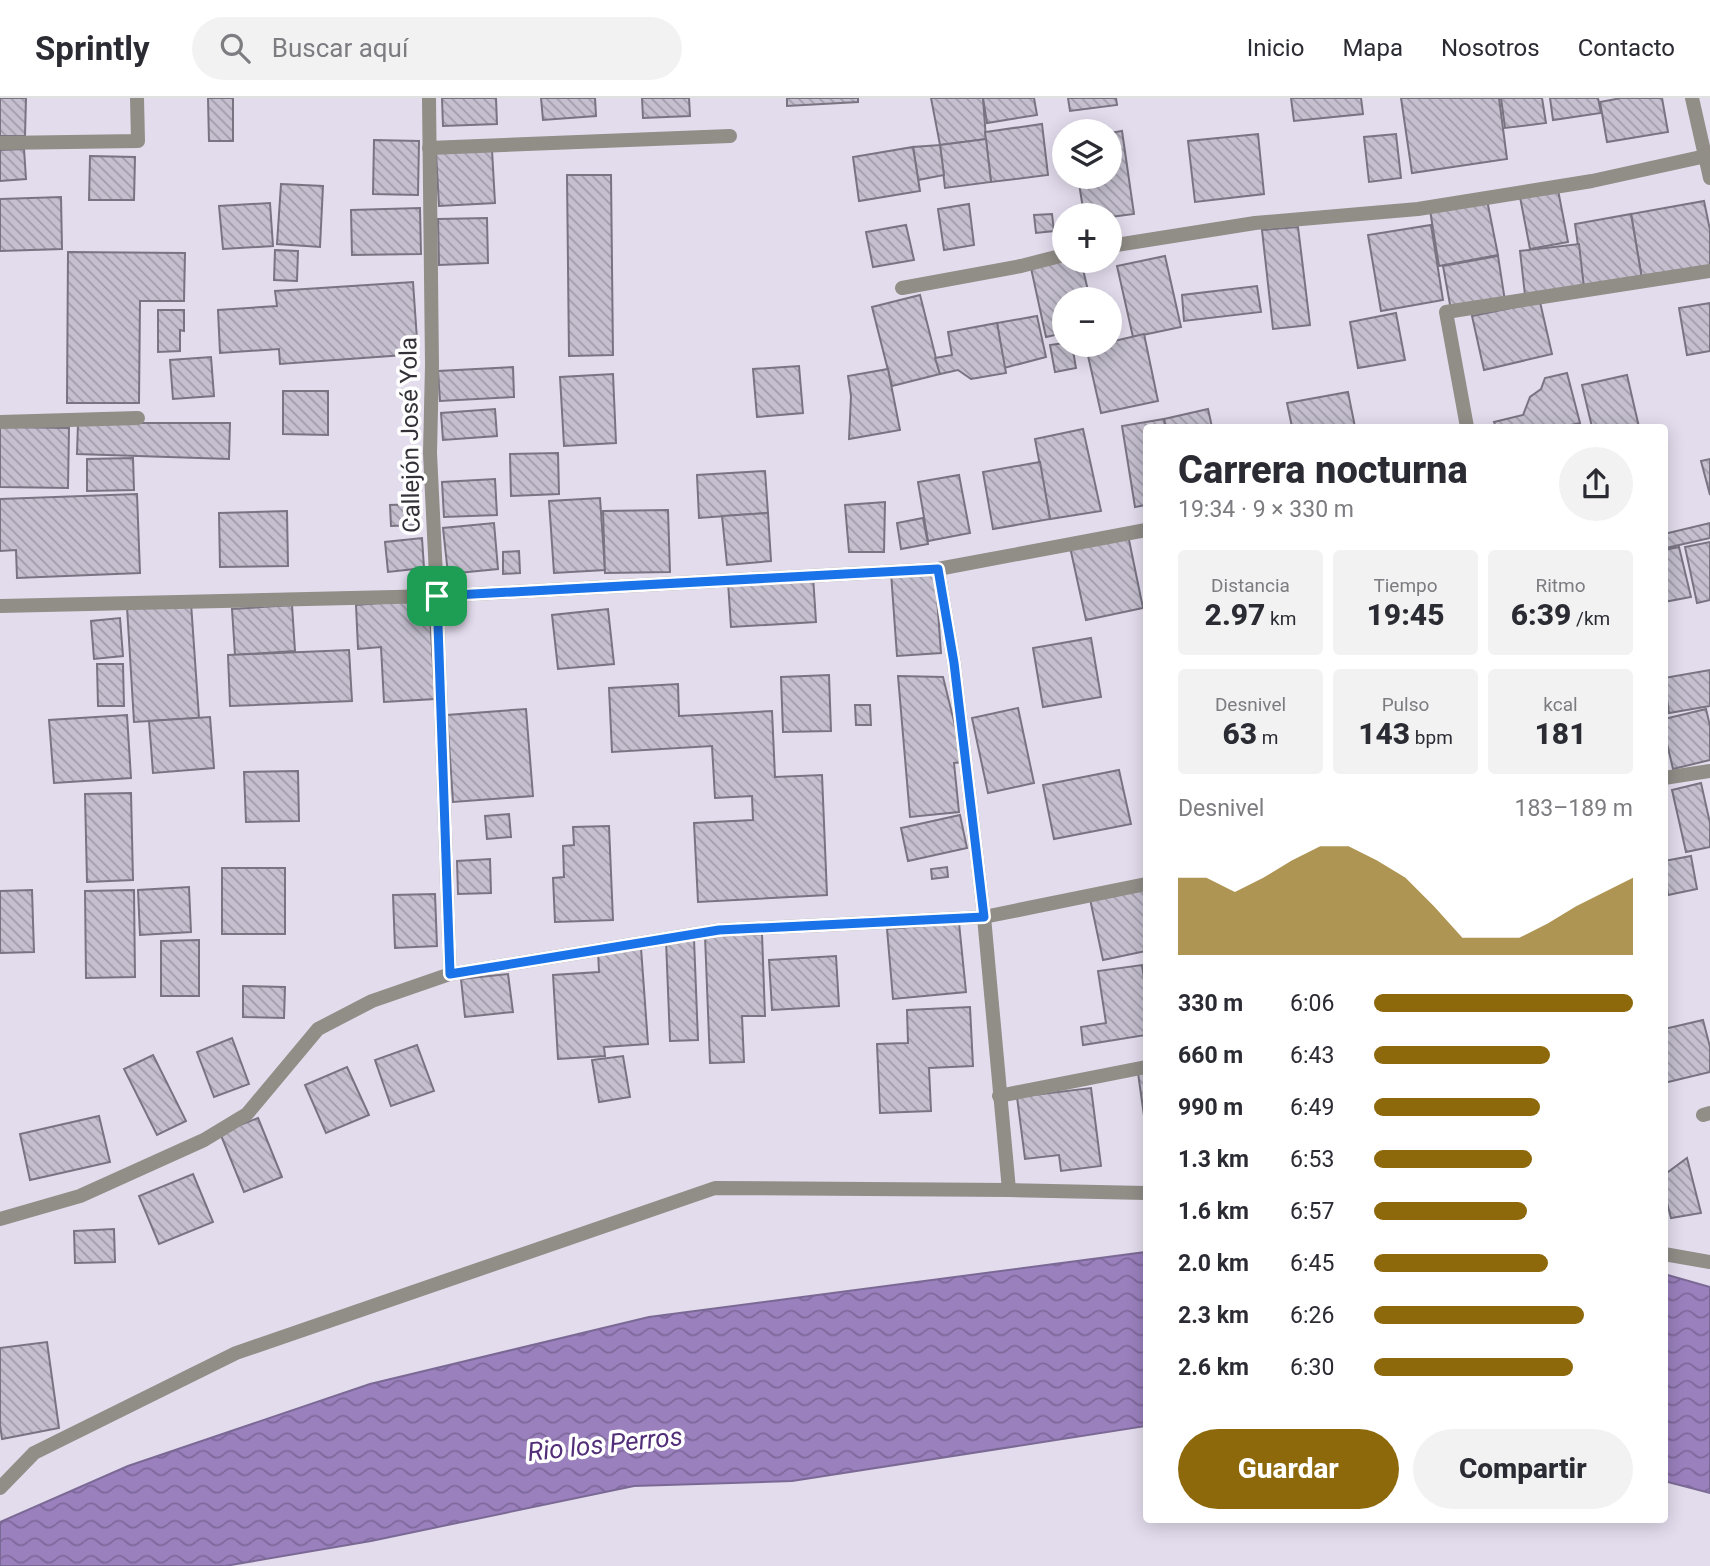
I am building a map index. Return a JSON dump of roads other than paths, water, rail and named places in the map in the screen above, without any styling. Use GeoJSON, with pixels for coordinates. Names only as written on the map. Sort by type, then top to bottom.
{"type":"FeatureCollection","features":[{"type":"Feature","properties":{"kind":"street"},"geometry":{"type":"LineString","coordinates":[[0,143],[138,141],[138,98]]}},
{"type":"Feature","properties":{"kind":"street","name":"Callejón José Yola"},"geometry":{"type":"LineString","coordinates":[[429,98],[432,365],[430,453],[450,974]]}},
{"type":"Feature","properties":{"kind":"street"},"geometry":{"type":"LineString","coordinates":[[1692,98],[1710,178]]}},
{"type":"Feature","properties":{"kind":"street"},"geometry":{"type":"LineString","coordinates":[[429,148],[730,136]]}},
{"type":"Feature","properties":{"kind":"street"},"geometry":{"type":"LineString","coordinates":[[1122,244],[1255,223],[1418,209],[1591,181],[1707,156]]}},
{"type":"Feature","properties":{"kind":"street"},"geometry":{"type":"LineString","coordinates":[[902,288],[1052,258]]}},
{"type":"Feature","properties":{"kind":"street"},"geometry":{"type":"LineString","coordinates":[[1466,424],[1446,312],[1710,271]]}},
{"type":"Feature","properties":{"kind":"street"},"geometry":{"type":"LineString","coordinates":[[0,422],[138,418]]}},
{"type":"Feature","properties":{"kind":"street"},"geometry":{"type":"LineString","coordinates":[[0,606],[437,596],[938,569],[1143,531]]}},
{"type":"Feature","properties":{"kind":"street"},"geometry":{"type":"LineString","coordinates":[[938,569],[954,663],[984,917],[1009,1189]]}},
{"type":"Feature","properties":{"kind":"street"},"geometry":{"type":"LineString","coordinates":[[1668,777],[1710,771]]}},
{"type":"Feature","properties":{"kind":"street"},"geometry":{"type":"LineString","coordinates":[[0,1219],[80,1196],[204,1140],[247,1114],[318,1029],[372,1000],[450,974],[719,930],[984,917],[1143,885]]}},
{"type":"Feature","properties":{"kind":"street"},"geometry":{"type":"LineString","coordinates":[[999,1096],[1143,1067]]}},
{"type":"Feature","properties":{"kind":"street"},"geometry":{"type":"LineString","coordinates":[[0,1488],[34,1453],[236,1353],[715,1188],[1009,1189],[1143,1193]]}},
{"type":"Feature","properties":{"kind":"street"},"geometry":{"type":"LineString","coordinates":[[1668,1255],[1710,1262]]}},
{"type":"Feature","properties":{"kind":"water","name":"Rio los Perros"},"geometry":{"type":"Polygon","coordinates":[[[1143,1252],[1143,1426],[792,1481],[634,1486],[371,1541],[225,1566],[0,1566],[0,1522],[128,1466],[370,1384],[649,1317],[1143,1252]]]}},
{"type":"Feature","properties":{"kind":"water"},"geometry":{"type":"Polygon","coordinates":[[[1668,1275],[1710,1287],[1710,1493],[1668,1482],[1668,1275]]]}}]}
